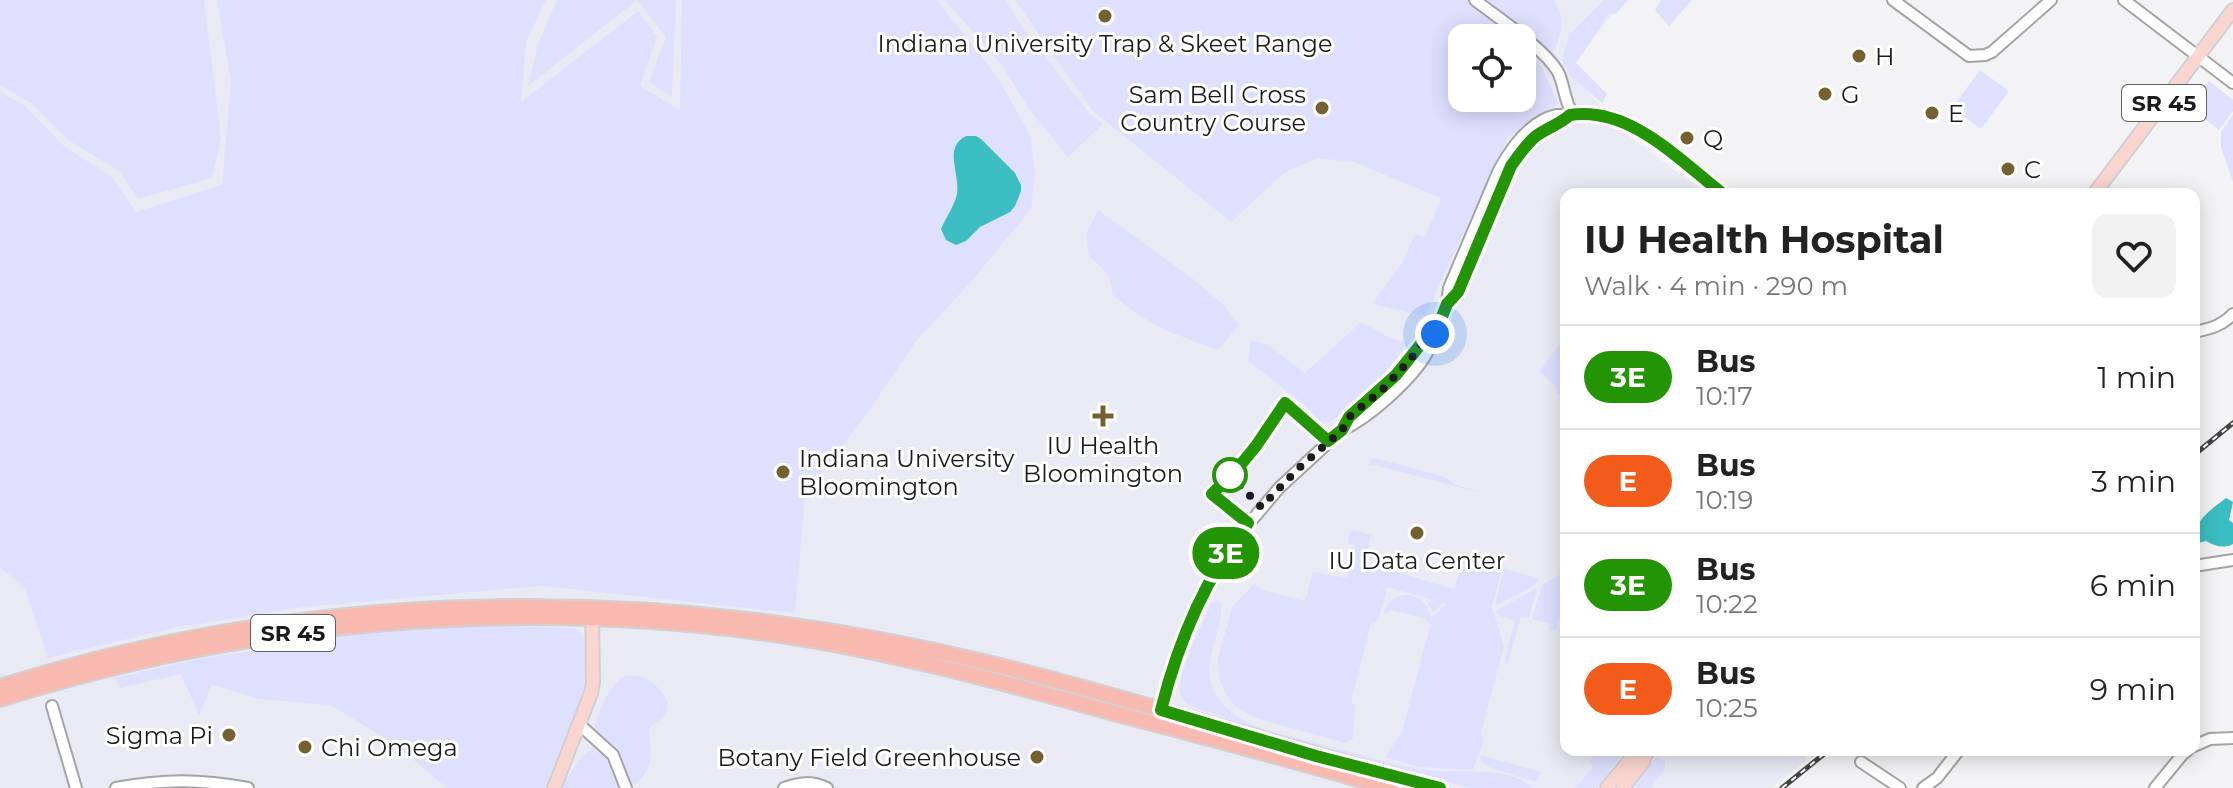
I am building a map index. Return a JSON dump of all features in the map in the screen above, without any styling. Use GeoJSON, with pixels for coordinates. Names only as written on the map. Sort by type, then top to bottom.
{"type":"FeatureCollection","features":[{"type":"Feature","properties":{"kind":"highway","name":"SR 45"},"geometry":{"type":"LineString","coordinates":[[0,687],[202,648],[329,629],[469,618],[592,613],[863,649],[1159,717],[1440,788]]}},
{"type":"Feature","properties":{"kind":"highway","name":"SR 45"},"geometry":{"type":"LineString","coordinates":[[0,699],[46,679]]}},
{"type":"Feature","properties":{"kind":"highway","name":"SR 45"},"geometry":{"type":"LineString","coordinates":[[1159,717],[1389,788]]}},
{"type":"Feature","properties":{"kind":"main road","name":"SR 45"},"geometry":{"type":"LineString","coordinates":[[2099,188],[2233,10]]}},
{"type":"Feature","properties":{"kind":"main road"},"geometry":{"type":"LineString","coordinates":[[554,788],[580,725],[593,682],[592,613]]}},
{"type":"Feature","properties":{"kind":"main road"},"geometry":{"type":"LineString","coordinates":[[1607,788],[1633,756]]}},
{"type":"Feature","properties":{"kind":"main road"},"geometry":{"type":"LineString","coordinates":[[1623,788],[1646,756]]}},
{"type":"Feature","properties":{"kind":"street"},"geometry":{"type":"LineString","coordinates":[[1475,0],[1548,60],[1558,73],[1572,115]]}},
{"type":"Feature","properties":{"kind":"street"},"geometry":{"type":"LineString","coordinates":[[1893,0],[1969,56],[1992,52],[2051,0]]}},
{"type":"Feature","properties":{"kind":"street"},"geometry":{"type":"LineString","coordinates":[[2124,0],[2233,83]]}},
{"type":"Feature","properties":{"kind":"street"},"geometry":{"type":"LineString","coordinates":[[1159,717],[1187,626],[1228,549],[1269,498],[1342,430],[1355,424],[1400,385],[1429,349],[1429,340],[1435,334],[1447,304],[1458,292],[1511,166],[1535,137],[1572,115],[1602,115],[1628,123],[1659,143],[1715,188]]}},
{"type":"Feature","properties":{"kind":"street"},"geometry":{"type":"LineString","coordinates":[[2200,331],[2212,329],[2233,314]]}},
{"type":"Feature","properties":{"kind":"street"},"geometry":{"type":"LineString","coordinates":[[2200,565],[2233,560]]}},
{"type":"Feature","properties":{"kind":"street"},"geometry":{"type":"LineString","coordinates":[[52,706],[76,788]]}},
{"type":"Feature","properties":{"kind":"street"},"geometry":{"type":"LineString","coordinates":[[580,725],[613,755],[626,788]]}},
{"type":"Feature","properties":{"kind":"street"},"geometry":{"type":"LineString","coordinates":[[2200,743],[2210,739],[2233,738]]}},
{"type":"Feature","properties":{"kind":"street"},"geometry":{"type":"LineString","coordinates":[[1923,788],[1937,778],[1954,756]]}},
{"type":"Feature","properties":{"kind":"street"},"geometry":{"type":"LineString","coordinates":[[2155,788],[2181,756]]}},
{"type":"Feature","properties":{"kind":"street"},"geometry":{"type":"LineString","coordinates":[[1861,762],[1900,788]]}},
{"type":"Feature","properties":{"kind":"street"},"geometry":{"type":"LineString","coordinates":[[116,788],[152,781],[191,780],[248,788]]}},
{"type":"Feature","properties":{"kind":"street"},"geometry":{"type":"LineString","coordinates":[[784,788],[812,782],[827,788]]}},
{"type":"Feature","properties":{"kind":"shaded area","name":"Indiana University Bloomington"},"geometry":{"type":"Polygon","coordinates":[[[0,0],[1623,0],[1569,70],[1620,129],[1698,188],[1560,188],[1560,756],[1638,756],[1614,788],[0,788],[0,0]]]}},
{"type":"Feature","properties":{"kind":"shaded area"},"geometry":{"type":"Polygon","coordinates":[[[0,0],[204,0],[221,138],[212,178],[138,199],[119,171],[68,140],[31,103],[0,86],[0,0]]]}},
{"type":"Feature","properties":{"kind":"shaded area"},"geometry":{"type":"Polygon","coordinates":[[[217,0],[546,0],[526,42],[521,102],[638,11],[657,36],[640,86],[680,110],[682,0],[937,0],[998,78],[1030,135],[1035,173],[1031,209],[971,282],[917,340],[805,495],[795,613],[542,586],[303,607],[178,627],[48,658],[24,586],[0,568],[0,92],[24,105],[64,146],[113,178],[136,212],[222,185],[231,81],[217,0]]]}},
{"type":"Feature","properties":{"kind":"shaded area"},"geometry":{"type":"Polygon","coordinates":[[[557,0],[637,0],[528,86],[538,44],[557,0]]]}},
{"type":"Feature","properties":{"kind":"shaded area"},"geometry":{"type":"Polygon","coordinates":[[[637,0],[676,0],[672,97],[649,82],[666,37],[637,0]]]}},
{"type":"Feature","properties":{"kind":"shaded area"},"geometry":{"type":"Polygon","coordinates":[[[945,0],[1005,0],[1025,31],[1089,113],[1103,124],[1068,157],[1029,109],[1001,64],[945,0]]]}},
{"type":"Feature","properties":{"kind":"shaded area","name":"Sam Bell Cross Country Course"},"geometry":{"type":"Polygon","coordinates":[[[1015,0],[1467,0],[1499,24],[1448,24],[1448,112],[1536,112],[1536,61],[1559,104],[1530,120],[1507,139],[1425,316],[1372,304],[1402,263],[1415,234],[1425,237],[1441,198],[1354,162],[1317,158],[1284,173],[1231,222],[1093,111],[1015,0]]]}},
{"type":"Feature","properties":{"kind":"shaded area"},"geometry":{"type":"Polygon","coordinates":[[[1481,0],[1554,0],[1560,10],[1560,35],[1549,55],[1536,44],[1536,24],[1511,24],[1481,0]]]}},
{"type":"Feature","properties":{"kind":"shaded area"},"geometry":{"type":"Polygon","coordinates":[[[1604,0],[1628,0],[1616,14],[1609,14],[1576,63],[1607,94],[1602,103],[1570,76],[1562,60],[1569,35],[1604,0]]]}},
{"type":"Feature","properties":{"kind":"shaded area"},"geometry":{"type":"Polygon","coordinates":[[[1661,0],[1692,0],[1669,26],[1655,10],[1661,0]]]}},
{"type":"Feature","properties":{"kind":"shaded area"},"geometry":{"type":"Polygon","coordinates":[[[1980,70],[2009,91],[1981,129],[1952,108],[1980,70]]]}},
{"type":"Feature","properties":{"kind":"shaded area"},"geometry":{"type":"Polygon","coordinates":[[[2209,81],[2233,100],[2233,111],[2219,130],[2189,107],[2209,81]]]}},
{"type":"Feature","properties":{"kind":"shaded area"},"geometry":{"type":"Polygon","coordinates":[[[2233,115],[2233,182],[2221,147],[2221,132],[2233,115]]]}},
{"type":"Feature","properties":{"kind":"shaded area"},"geometry":{"type":"Polygon","coordinates":[[[1098,210],[1224,305],[1239,325],[1218,350],[1150,322],[1112,294],[1106,273],[1089,257],[1086,234],[1098,210]]]}},
{"type":"Feature","properties":{"kind":"shaded area"},"geometry":{"type":"Polygon","coordinates":[[[1361,322],[1390,338],[1409,343],[1374,385],[1329,423],[1319,420],[1306,406],[1248,361],[1251,340],[1268,345],[1305,373],[1361,322]]]}},
{"type":"Feature","properties":{"kind":"shaded area"},"geometry":{"type":"Polygon","coordinates":[[[1560,344],[1560,395],[1539,371],[1560,344]]]}},
{"type":"Feature","properties":{"kind":"shaded area"},"geometry":{"type":"Polygon","coordinates":[[[1375,458],[1445,477],[1454,484],[1486,494],[1374,465],[1368,467],[1375,458]]]}},
{"type":"Feature","properties":{"kind":"shaded area"},"geometry":{"type":"Polygon","coordinates":[[[1350,531],[1371,535],[1365,563],[1454,589],[1464,558],[1473,565],[1476,552],[1491,561],[1501,573],[1492,607],[1504,646],[1481,733],[1484,740],[1473,770],[1419,767],[1385,757],[1402,732],[1431,623],[1424,618],[1391,610],[1383,614],[1395,598],[1410,595],[1424,603],[1431,621],[1446,604],[1443,603],[1433,613],[1427,601],[1434,600],[1387,587],[1379,618],[1371,624],[1351,702],[1355,705],[1353,738],[1346,743],[1258,719],[1236,707],[1226,694],[1219,678],[1218,657],[1233,606],[1254,584],[1266,591],[1305,601],[1313,572],[1346,578],[1356,547],[1348,542],[1350,531]]]}},
{"type":"Feature","properties":{"kind":"shaded area"},"geometry":{"type":"Polygon","coordinates":[[[1504,569],[1539,578],[1535,585],[1495,606],[1504,569]]]}},
{"type":"Feature","properties":{"kind":"shaded area"},"geometry":{"type":"Polygon","coordinates":[[[1560,575],[1560,614],[1556,630],[1549,631],[1550,624],[1532,619],[1542,585],[1560,575]]]}},
{"type":"Feature","properties":{"kind":"shaded area"},"geometry":{"type":"Polygon","coordinates":[[[1537,588],[1529,618],[1521,616],[1508,664],[1505,659],[1515,621],[1497,612],[1537,588]]]}},
{"type":"Feature","properties":{"kind":"shaded area"},"geometry":{"type":"Polygon","coordinates":[[[1214,599],[1221,603],[1221,613],[1211,655],[1212,687],[1226,707],[1245,721],[1273,732],[1400,765],[1427,770],[1497,773],[1533,788],[1470,788],[1284,738],[1191,706],[1181,696],[1183,671],[1214,599]]]}},
{"type":"Feature","properties":{"kind":"shaded area"},"geometry":{"type":"Polygon","coordinates":[[[421,627],[572,628],[583,637],[586,670],[580,705],[545,788],[447,788],[397,746],[331,705],[259,699],[212,685],[199,715],[181,674],[120,688],[115,678],[193,660],[373,632],[421,627]]]}},
{"type":"Feature","properties":{"kind":"shaded area"},"geometry":{"type":"Polygon","coordinates":[[[627,675],[651,682],[662,693],[668,706],[664,716],[649,729],[650,762],[644,775],[631,787],[624,761],[595,727],[606,697],[615,684],[627,675]]]}},
{"type":"Feature","properties":{"kind":"shaded area"},"geometry":{"type":"Polygon","coordinates":[[[591,749],[604,754],[618,788],[560,788],[581,757],[591,749]]]}},
{"type":"Feature","properties":{"kind":"shaded area"},"geometry":{"type":"Polygon","coordinates":[[[1481,755],[1541,772],[1536,782],[1487,766],[1481,755]]]}},
{"type":"Feature","properties":{"kind":"shaded area"},"geometry":{"type":"Polygon","coordinates":[[[1594,756],[1621,756],[1597,788],[1575,788],[1593,767],[1589,762],[1594,756]]]}},
{"type":"Feature","properties":{"kind":"shaded area"},"geometry":{"type":"Polygon","coordinates":[[[1658,756],[1804,756],[1807,760],[1771,788],[1634,788],[1658,756]]]}},
{"type":"Feature","properties":{"kind":"shaded area"},"geometry":{"type":"Polygon","coordinates":[[[1656,757],[1665,760],[1665,769],[1651,788],[1634,788],[1656,757]]]}},
{"type":"Feature","properties":{"kind":"water"},"geometry":{"type":"Polygon","coordinates":[[[966,136],[981,139],[1015,173],[1021,191],[1010,212],[980,227],[966,241],[956,245],[946,240],[941,229],[957,194],[955,147],[966,136]]]}},
{"type":"Feature","properties":{"kind":"water"},"geometry":{"type":"Polygon","coordinates":[[[2226,498],[2233,502],[2229,520],[2233,523],[2233,544],[2219,546],[2206,541],[2200,542],[2200,522],[2226,498]]]}},
{"type":"Feature","properties":{"kind":"railway"},"geometry":{"type":"LineString","coordinates":[[2200,450],[2233,423]]}},
{"type":"Feature","properties":{"kind":"railway"},"geometry":{"type":"LineString","coordinates":[[1782,788],[1822,756]]}},
{"type":"Feature","properties":{"kind":"bus line","name":"3E"},"geometry":{"type":"LineString","coordinates":[[1440,788],[1316,756],[1161,710],[1187,626],[1222,559],[1248,523],[1212,494],[1256,446],[1285,403],[1328,441],[1342,430],[1349,417],[1382,390],[1421,344],[1435,334],[1447,304],[1458,292],[1511,166],[1522,150],[1550,127],[1570,115],[1602,115],[1618,119],[1659,143],[1715,188]]}},
{"type":"Feature","properties":{"kind":"place","name":"Indiana University Trap & Skeet Range"},"geometry":{"type":"Point","coordinates":[1105,16]}},
{"type":"Feature","properties":{"kind":"place","name":"H"},"geometry":{"type":"Point","coordinates":[1859,56]}},
{"type":"Feature","properties":{"kind":"place","name":"G"},"geometry":{"type":"Point","coordinates":[1825,94]}},
{"type":"Feature","properties":{"kind":"place","name":"Sam Bell Cross Country Course"},"geometry":{"type":"Point","coordinates":[1322,108]}},
{"type":"Feature","properties":{"kind":"place","name":"E"},"geometry":{"type":"Point","coordinates":[1932,113]}},
{"type":"Feature","properties":{"kind":"place","name":"Q"},"geometry":{"type":"Point","coordinates":[1687,138]}},
{"type":"Feature","properties":{"kind":"place","name":"C"},"geometry":{"type":"Point","coordinates":[2008,169]}},
{"type":"Feature","properties":{"kind":"place","name":"IU Health Bloomington"},"geometry":{"type":"Point","coordinates":[1103,416]}},
{"type":"Feature","properties":{"kind":"place","name":"Indiana University Bloomington"},"geometry":{"type":"Point","coordinates":[783,472]}},
{"type":"Feature","properties":{"kind":"place","name":"IU Data Center"},"geometry":{"type":"Point","coordinates":[1417,533]}},
{"type":"Feature","properties":{"kind":"place","name":"Sigma Pi"},"geometry":{"type":"Point","coordinates":[229,735]}},
{"type":"Feature","properties":{"kind":"place","name":"Chi Omega"},"geometry":{"type":"Point","coordinates":[305,747]}},
{"type":"Feature","properties":{"kind":"place","name":"Botany Field Greenhouse"},"geometry":{"type":"Point","coordinates":[1037,757]}},
{"type":"Feature","properties":{"kind":"route"},"geometry":{"type":"LineString","coordinates":[[1230,475],[1261,507],[1342,430],[1349,417],[1382,390],[1421,344],[1435,334]]}}]}
